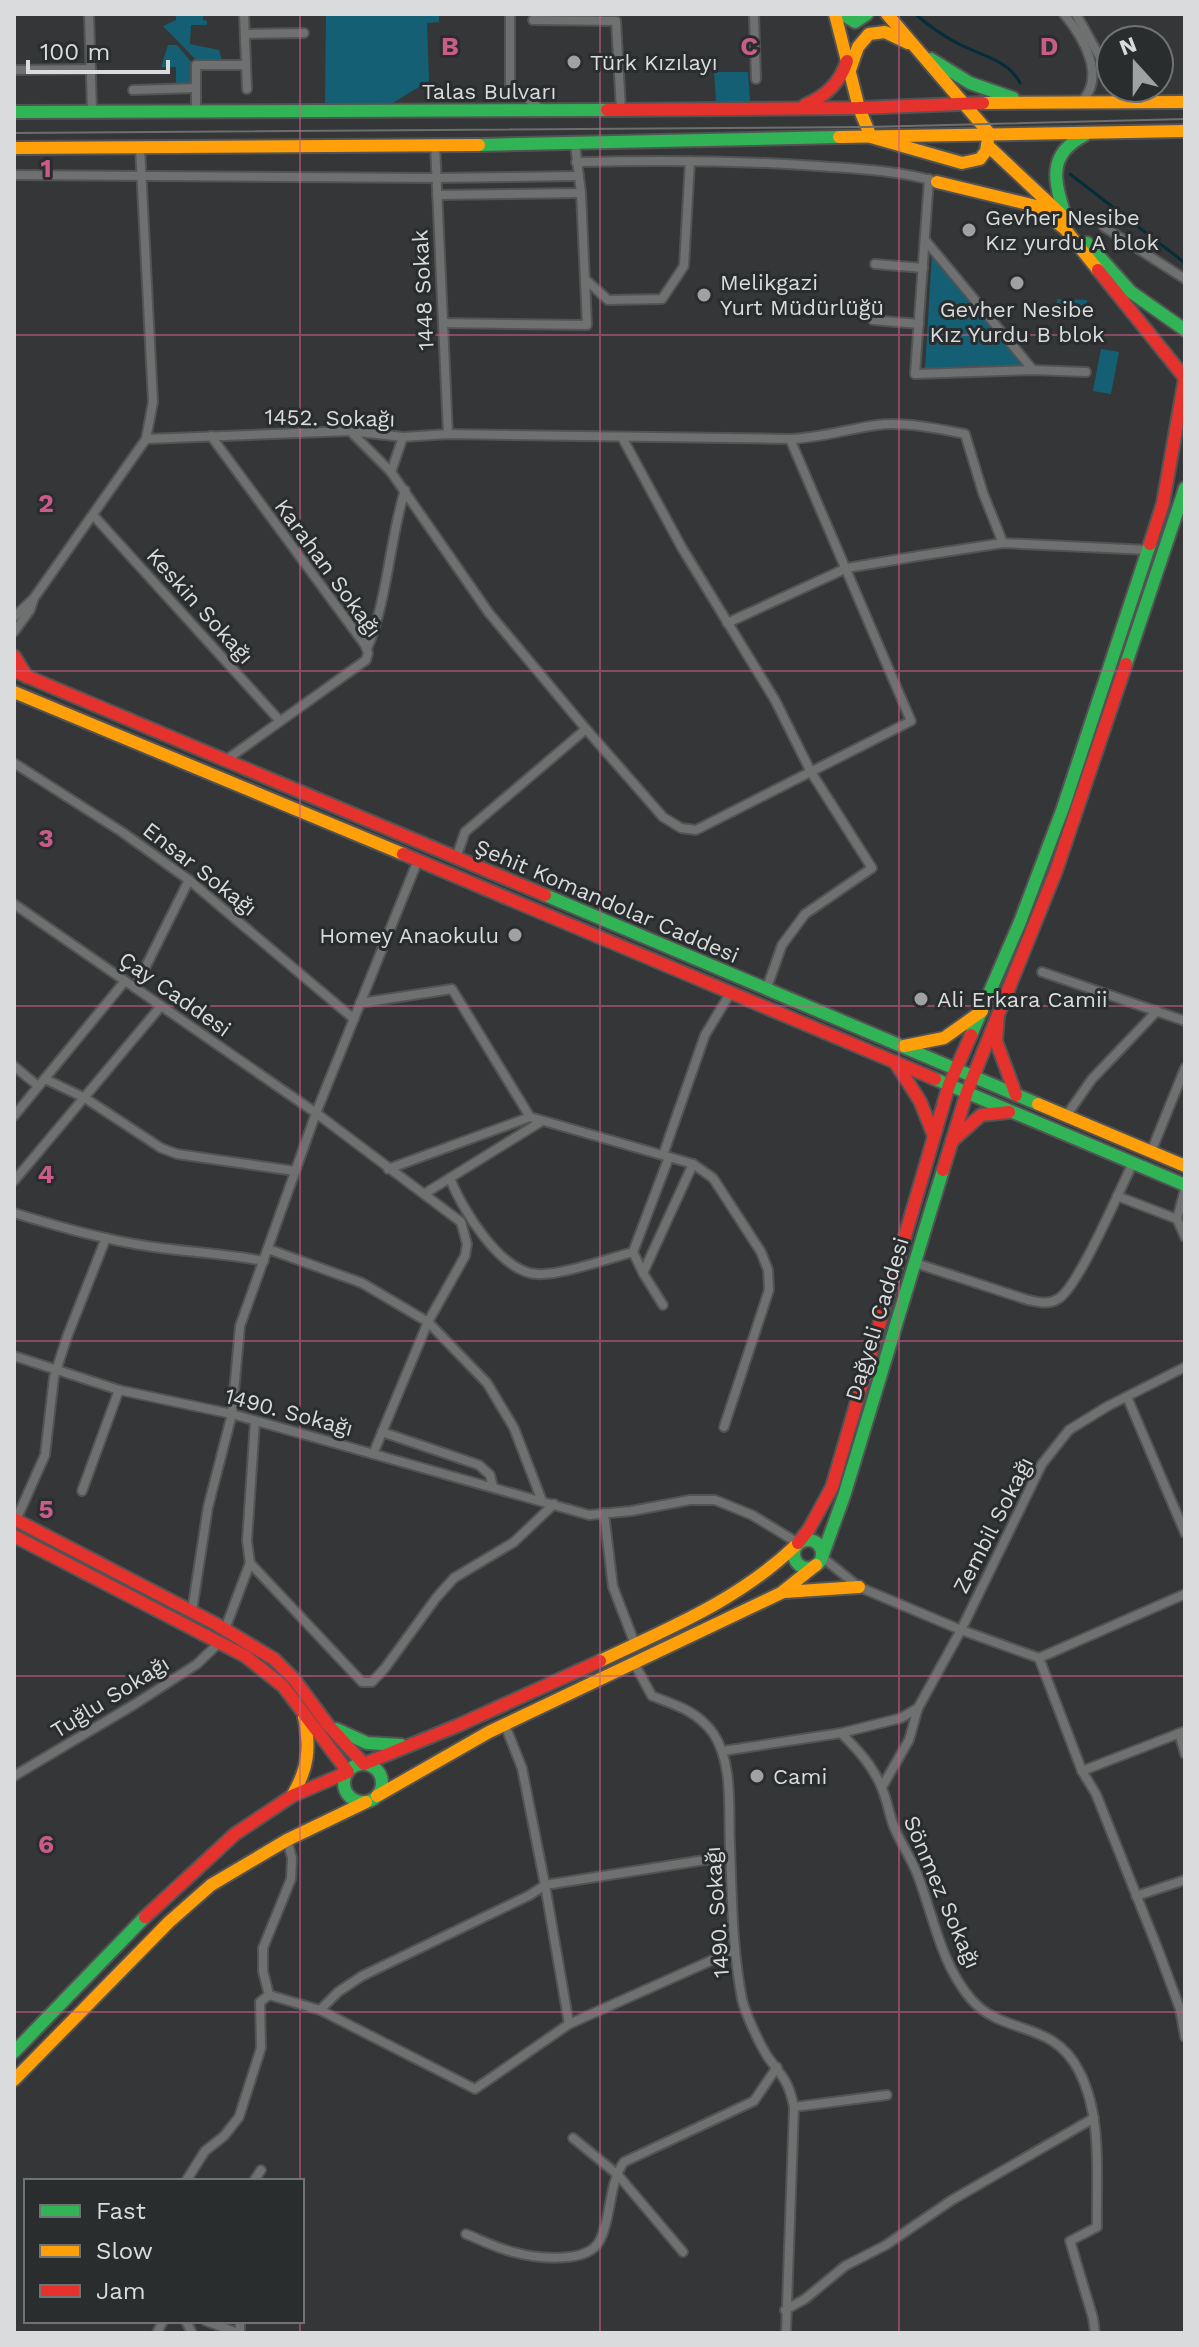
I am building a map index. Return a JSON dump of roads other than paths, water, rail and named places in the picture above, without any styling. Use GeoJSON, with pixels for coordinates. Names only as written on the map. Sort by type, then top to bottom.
{"type":"FeatureCollection","features":[{"type":"Feature","properties":{"kind":"street"},"geometry":{"type":"LineString","coordinates":[[89,14],[92,111]]}},
{"type":"Feature","properties":{"kind":"street"},"geometry":{"type":"LineString","coordinates":[[244,14],[247,89]]}},
{"type":"Feature","properties":{"kind":"street"},"geometry":{"type":"LineString","coordinates":[[510,14],[510,85],[543,111]]}},
{"type":"Feature","properties":{"kind":"street"},"geometry":{"type":"LineString","coordinates":[[754,14],[756,79]]}},
{"type":"Feature","properties":{"kind":"street"},"geometry":{"type":"LineString","coordinates":[[835,14],[859,108],[871,137]]}},
{"type":"Feature","properties":{"kind":"street"},"geometry":{"type":"LineString","coordinates":[[842,14],[853,22],[867,14]]}},
{"type":"Feature","properties":{"kind":"street"},"geometry":{"type":"LineString","coordinates":[[887,14],[965,103],[988,139],[1066,219],[1122,286],[1160,316],[1185,330]]}},
{"type":"Feature","properties":{"kind":"street"},"geometry":{"type":"LineString","coordinates":[[1064,14],[1080,38],[1092,69],[1092,86],[1081,102]]}},
{"type":"Feature","properties":{"kind":"street"},"geometry":{"type":"LineString","coordinates":[[1076,14],[1095,48]]}},
{"type":"Feature","properties":{"kind":"street"},"geometry":{"type":"LineString","coordinates":[[533,20],[616,21],[621,110]]}},
{"type":"Feature","properties":{"kind":"street"},"geometry":{"type":"LineString","coordinates":[[245,34],[304,33]]}},
{"type":"Feature","properties":{"kind":"street"},"geometry":{"type":"LineString","coordinates":[[799,107],[831,91],[848,67],[857,45],[871,33],[893,35],[970,83],[1021,101]]}},
{"type":"Feature","properties":{"kind":"street"},"geometry":{"type":"LineString","coordinates":[[196,112],[196,65],[246,65]]}},
{"type":"Feature","properties":{"kind":"street"},"geometry":{"type":"LineString","coordinates":[[14,70],[91,69]]}},
{"type":"Feature","properties":{"kind":"street"},"geometry":{"type":"LineString","coordinates":[[133,90],[196,88]]}},
{"type":"Feature","properties":{"kind":"street","name":"Talas Bulvarı"},"geometry":{"type":"LineString","coordinates":[[14,112],[543,111],[1095,102]]}},
{"type":"Feature","properties":{"kind":"street"},"geometry":{"type":"LineString","coordinates":[[14,148],[575,144],[937,135],[988,139],[1094,132],[1185,131]]}},
{"type":"Feature","properties":{"kind":"street"},"geometry":{"type":"LineString","coordinates":[[1066,219],[1056,182],[1061,150],[1074,139],[1094,132]]}},
{"type":"Feature","properties":{"kind":"street"},"geometry":{"type":"LineString","coordinates":[[871,137],[962,163],[982,158],[988,139]]}},
{"type":"Feature","properties":{"kind":"street","name":"1448 Sokak"},"geometry":{"type":"LineString","coordinates":[[435,144],[448,434]]}},
{"type":"Feature","properties":{"kind":"street"},"geometry":{"type":"LineString","coordinates":[[443,323],[587,325],[581,193],[575,144]]}},
{"type":"Feature","properties":{"kind":"street"},"geometry":{"type":"LineString","coordinates":[[14,617],[34,598],[146,439],[153,402],[153,378],[140,147]]}},
{"type":"Feature","properties":{"kind":"street"},"geometry":{"type":"LineString","coordinates":[[576,162],[690,161],[865,169],[933,180],[1036,206],[1065,229],[1185,378]]}},
{"type":"Feature","properties":{"kind":"street"},"geometry":{"type":"LineString","coordinates":[[585,279],[608,300],[662,299],[684,266],[690,161]]}},
{"type":"Feature","properties":{"kind":"street"},"geometry":{"type":"LineString","coordinates":[[14,175],[579,176]]}},
{"type":"Feature","properties":{"kind":"street"},"geometry":{"type":"LineString","coordinates":[[933,180],[925,240],[915,374],[1033,370],[1086,372]]}},
{"type":"Feature","properties":{"kind":"street"},"geometry":{"type":"LineString","coordinates":[[437,195],[581,193]]}},
{"type":"Feature","properties":{"kind":"street"},"geometry":{"type":"LineString","coordinates":[[1104,227],[1185,279]]}},
{"type":"Feature","properties":{"kind":"street"},"geometry":{"type":"LineString","coordinates":[[925,240],[1033,370]]}},
{"type":"Feature","properties":{"kind":"street"},"geometry":{"type":"LineString","coordinates":[[875,264],[923,268]]}},
{"type":"Feature","properties":{"kind":"street"},"geometry":{"type":"LineString","coordinates":[[873,320],[919,324]]}},
{"type":"Feature","properties":{"kind":"street","name":"Dağyeli Caddesi"},"geometry":{"type":"LineString","coordinates":[[424,1740],[482,1717],[747,1588],[778,1565],[809,1529],[832,1487],[949,1085],[1020,922],[1063,808],[1148,550],[1163,503],[1185,378]]}},
{"type":"Feature","properties":{"kind":"street","name":"1452. Sokağı"},"geometry":{"type":"LineString","coordinates":[[146,439],[350,431],[403,437],[448,434],[623,439],[818,439],[880,424],[965,434],[983,493],[1003,543]]}},
{"type":"Feature","properties":{"kind":"street"},"geometry":{"type":"LineString","coordinates":[[350,431],[391,472],[489,613],[586,729],[663,817],[681,828],[696,830],[911,721],[790,439]]}},
{"type":"Feature","properties":{"kind":"street","name":"Karahan Sokağı"},"geometry":{"type":"LineString","coordinates":[[211,436],[367,649],[366,660],[226,760]]}},
{"type":"Feature","properties":{"kind":"street"},"geometry":{"type":"LineString","coordinates":[[391,472],[403,437]]}},
{"type":"Feature","properties":{"kind":"street"},"geometry":{"type":"LineString","coordinates":[[623,439],[682,548],[775,700],[811,772],[872,868],[805,914],[782,945],[766,990]]}},
{"type":"Feature","properties":{"kind":"street","name":"Dağyeli Caddesi"},"geometry":{"type":"LineString","coordinates":[[819,1561],[844,1496],[967,1092],[1056,871],[1185,488]]}},
{"type":"Feature","properties":{"kind":"street"},"geometry":{"type":"LineString","coordinates":[[367,649],[381,609],[395,526],[405,490]]}},
{"type":"Feature","properties":{"kind":"street","name":"Keskin Sokağı"},"geometry":{"type":"LineString","coordinates":[[93,515],[280,721]]}},
{"type":"Feature","properties":{"kind":"street"},"geometry":{"type":"LineString","coordinates":[[727,623],[847,568],[1003,543],[1148,550]]}},
{"type":"Feature","properties":{"kind":"street"},"geometry":{"type":"LineString","coordinates":[[14,632],[30,610],[34,598]]}},
{"type":"Feature","properties":{"kind":"street"},"geometry":{"type":"LineString","coordinates":[[14,656],[28,677]]}},
{"type":"Feature","properties":{"kind":"street","name":"Şehit Komandolar Caddesi"},"geometry":{"type":"LineString","coordinates":[[14,671],[1185,1166]]}},
{"type":"Feature","properties":{"kind":"street","name":"Şehit Komandolar Caddesi"},"geometry":{"type":"LineString","coordinates":[[14,692],[895,1061],[1185,1187]]}},
{"type":"Feature","properties":{"kind":"street"},"geometry":{"type":"LineString","coordinates":[[456,858],[465,832],[586,729]]}},
{"type":"Feature","properties":{"kind":"street","name":"Ensar Sokağı"},"geometry":{"type":"LineString","coordinates":[[14,763],[122,832],[189,880],[354,1019]]}},
{"type":"Feature","properties":{"kind":"street"},"geometry":{"type":"LineString","coordinates":[[192,1611],[208,1507],[232,1414],[240,1326],[316,1113],[418,860]]}},
{"type":"Feature","properties":{"kind":"street"},"geometry":{"type":"LineString","coordinates":[[135,988],[189,880]]}},
{"type":"Feature","properties":{"kind":"street","name":"Çay Caddesi"},"geometry":{"type":"LineString","coordinates":[[14,904],[316,1113],[461,1222],[467,1244],[465,1256],[428,1322],[373,1454]]}},
{"type":"Feature","properties":{"kind":"street"},"geometry":{"type":"LineString","coordinates":[[1042,972],[1185,1021]]}},
{"type":"Feature","properties":{"kind":"street"},"geometry":{"type":"LineString","coordinates":[[14,1116],[125,981]]}},
{"type":"Feature","properties":{"kind":"street"},"geometry":{"type":"LineString","coordinates":[[360,1003],[452,989],[530,1117]]}},
{"type":"Feature","properties":{"kind":"street"},"geometry":{"type":"LineString","coordinates":[[663,1305],[633,1252],[705,1035],[731,992]]}},
{"type":"Feature","properties":{"kind":"street"},"geometry":{"type":"LineString","coordinates":[[14,1181],[161,1006]]}},
{"type":"Feature","properties":{"kind":"street"},"geometry":{"type":"LineString","coordinates":[[901,1046],[944,1038],[982,1011]]}},
{"type":"Feature","properties":{"kind":"street"},"geometry":{"type":"LineString","coordinates":[[1066,1116],[1092,1079],[1157,1011]]}},
{"type":"Feature","properties":{"kind":"street"},"geometry":{"type":"LineString","coordinates":[[998,1015],[996,1041],[1016,1095]]}},
{"type":"Feature","properties":{"kind":"street"},"geometry":{"type":"LineString","coordinates":[[895,1061],[920,1101],[934,1136]]}},
{"type":"Feature","properties":{"kind":"street"},"geometry":{"type":"LineString","coordinates":[[14,1066],[41,1082],[85,1098],[161,1148],[177,1154],[295,1171]]}},
{"type":"Feature","properties":{"kind":"street"},"geometry":{"type":"LineString","coordinates":[[1151,1152],[1185,1068]]}},
{"type":"Feature","properties":{"kind":"street"},"geometry":{"type":"LineString","coordinates":[[952,1141],[981,1115],[1012,1111]]}},
{"type":"Feature","properties":{"kind":"street"},"geometry":{"type":"LineString","coordinates":[[388,1169],[530,1117],[693,1164],[713,1178],[761,1252],[768,1270],[769,1290],[724,1427]]}},
{"type":"Feature","properties":{"kind":"street"},"geometry":{"type":"LineString","coordinates":[[424,1194],[543,1121]]}},
{"type":"Feature","properties":{"kind":"street"},"geometry":{"type":"LineString","coordinates":[[915,1263],[1046,1303],[1061,1298],[1076,1278],[1133,1163]]}},
{"type":"Feature","properties":{"kind":"street"},"geometry":{"type":"LineString","coordinates":[[643,1273],[693,1164]]}},
{"type":"Feature","properties":{"kind":"street"},"geometry":{"type":"LineString","coordinates":[[450,1178],[470,1219],[507,1260],[528,1273],[553,1273],[633,1252]]}},
{"type":"Feature","properties":{"kind":"street"},"geometry":{"type":"LineString","coordinates":[[1185,1187],[1177,1219],[1185,1237]]}},
{"type":"Feature","properties":{"kind":"street"},"geometry":{"type":"LineString","coordinates":[[1117,1196],[1177,1219]]}},
{"type":"Feature","properties":{"kind":"street"},"geometry":{"type":"LineString","coordinates":[[14,1213],[83,1234],[264,1261]]}},
{"type":"Feature","properties":{"kind":"street"},"geometry":{"type":"LineString","coordinates":[[14,1536],[220,1642],[267,1671],[283,1686],[348,1772],[346,1790],[354,1799],[372,1799],[381,1791],[382,1779],[375,1768],[364,1764],[274,1659],[192,1611],[15,1520],[45,1455],[53,1380],[106,1238]]}},
{"type":"Feature","properties":{"kind":"street"},"geometry":{"type":"LineString","coordinates":[[268,1249],[362,1283],[428,1322],[487,1383],[514,1428],[542,1501]]}},
{"type":"Feature","properties":{"kind":"street","name":"1490. Sokağı"},"geometry":{"type":"LineString","coordinates":[[14,1356],[119,1390],[232,1414],[589,1515],[690,1500],[715,1500],[752,1515],[797,1544]]}},
{"type":"Feature","properties":{"kind":"street","name":"Zembil Sokağı"},"geometry":{"type":"LineString","coordinates":[[882,1787],[909,1740],[918,1708],[961,1630],[1042,1464],[1069,1430],[1185,1367]]}},
{"type":"Feature","properties":{"kind":"street"},"geometry":{"type":"LineString","coordinates":[[82,1491],[119,1390]]}},
{"type":"Feature","properties":{"kind":"street"},"geometry":{"type":"LineString","coordinates":[[1127,1397],[1185,1533]]}},
{"type":"Feature","properties":{"kind":"street"},"geometry":{"type":"LineString","coordinates":[[225,1629],[250,1563],[247,1541],[255,1421]]}},
{"type":"Feature","properties":{"kind":"street"},"geometry":{"type":"LineString","coordinates":[[382,1432],[479,1465],[490,1475],[493,1487]]}},
{"type":"Feature","properties":{"kind":"street"},"geometry":{"type":"LineString","coordinates":[[250,1563],[362,1682],[372,1682],[454,1578],[514,1542],[554,1504]]}},
{"type":"Feature","properties":{"kind":"street"},"geometry":{"type":"LineString","coordinates":[[604,1513],[613,1587],[635,1644]]}},
{"type":"Feature","properties":{"kind":"street"},"geometry":{"type":"LineString","coordinates":[[14,2080],[186,1907],[224,1877],[287,1840],[372,1799],[505,1725],[781,1593],[819,1561],[821,1548],[815,1541],[807,1539],[797,1544],[793,1556],[798,1564],[807,1568],[819,1561]]}},
{"type":"Feature","properties":{"kind":"street"},"geometry":{"type":"LineString","coordinates":[[819,1561],[859,1587],[961,1630],[1039,1658],[1185,1594]]}},
{"type":"Feature","properties":{"kind":"street"},"geometry":{"type":"LineString","coordinates":[[781,1593],[859,1587]]}},
{"type":"Feature","properties":{"kind":"street","name":"Tuğlu Sokağı"},"geometry":{"type":"LineString","coordinates":[[14,1776],[145,1698],[197,1664],[220,1642]]}},
{"type":"Feature","properties":{"kind":"street"},"geometry":{"type":"LineString","coordinates":[[1039,1658],[1180,2009],[1185,2037]]}},
{"type":"Feature","properties":{"kind":"street"},"geometry":{"type":"LineString","coordinates":[[634,1663],[652,1696],[693,1711],[712,1732],[723,1751],[841,1733],[901,1718],[918,1708]]}},
{"type":"Feature","properties":{"kind":"street"},"geometry":{"type":"LineString","coordinates":[[292,1796],[307,1770],[311,1754],[302,1710]]}},
{"type":"Feature","properties":{"kind":"street"},"geometry":{"type":"LineString","coordinates":[[328,1725],[369,1745],[387,1747],[424,1740]]}},
{"type":"Feature","properties":{"kind":"street"},"geometry":{"type":"LineString","coordinates":[[505,1725],[522,1768],[569,2024]]}},
{"type":"Feature","properties":{"kind":"street"},"geometry":{"type":"LineString","coordinates":[[1082,1771],[1182,1732],[1185,1754]]}},
{"type":"Feature","properties":{"kind":"street","name":"Sönmez Sokağı"},"geometry":{"type":"LineString","coordinates":[[841,1733],[866,1758],[882,1787],[894,1826],[918,1876],[935,1933],[951,1968],[971,2000],[992,2017],[1052,2039],[1067,2052],[1079,2071],[1094,2118],[1097,2227],[1070,2241],[1095,2333]]}},
{"type":"Feature","properties":{"kind":"street"},"geometry":{"type":"LineString","coordinates":[[14,2052],[184,1878],[235,1834],[292,1796],[358,1765],[424,1740]]}},
{"type":"Feature","properties":{"kind":"street","name":"1490. Sokağı"},"geometry":{"type":"LineString","coordinates":[[723,1751],[735,1950],[743,2002],[768,2058],[790,2087],[794,2107],[786,2333]]}},
{"type":"Feature","properties":{"kind":"street"},"geometry":{"type":"LineString","coordinates":[[269,1995],[263,1971],[263,1948],[291,1879],[292,1858],[287,1840]]}},
{"type":"Feature","properties":{"kind":"street"},"geometry":{"type":"LineString","coordinates":[[320,2010],[338,1992],[362,1976],[545,1885],[730,1856]]}},
{"type":"Feature","properties":{"kind":"street"},"geometry":{"type":"LineString","coordinates":[[1136,1896],[1185,1880]]}},
{"type":"Feature","properties":{"kind":"street"},"geometry":{"type":"LineString","coordinates":[[269,1995],[320,2010],[475,2089],[569,2024],[735,1950]]}},
{"type":"Feature","properties":{"kind":"street"},"geometry":{"type":"LineString","coordinates":[[187,2179],[205,2151],[224,2136],[239,2117],[261,2048],[260,2002],[269,1995]]}},
{"type":"Feature","properties":{"kind":"street"},"geometry":{"type":"LineString","coordinates":[[466,2234],[521,2254],[576,2257],[586,2254],[601,2240],[624,2162],[754,2101],[777,2067]]}},
{"type":"Feature","properties":{"kind":"street"},"geometry":{"type":"LineString","coordinates":[[794,2107],[887,2095]]}},
{"type":"Feature","properties":{"kind":"street"},"geometry":{"type":"LineString","coordinates":[[785,2310],[805,2299],[834,2273],[886,2245],[952,2200],[1094,2118]]}},
{"type":"Feature","properties":{"kind":"street"},"geometry":{"type":"LineString","coordinates":[[573,2138],[618,2175],[683,2252]]}},
{"type":"Feature","properties":{"kind":"street"},"geometry":{"type":"LineString","coordinates":[[255,2179],[261,2170]]}},
{"type":"Feature","properties":{"kind":"street"},"geometry":{"type":"LineString","coordinates":[[212,2323],[239,2333]]}},
{"type":"Feature","properties":{"kind":"waterway"},"geometry":{"type":"LineString","coordinates":[[915,14],[951,40],[1001,63],[1020,83]]}},
{"type":"Feature","properties":{"kind":"waterway"},"geometry":{"type":"LineString","coordinates":[[1070,174],[1185,263]]}},
{"type":"Feature","properties":{"kind":"tram line"},"geometry":{"type":"LineString","coordinates":[[14,133],[867,127],[1185,119]]}},
{"type":"Feature","properties":{"kind":"place","name":"Türk Kızılayı"},"geometry":{"type":"Point","coordinates":[574,62]}},
{"type":"Feature","properties":{"kind":"place","name":"Gevher Nesibe Kız yurdu A blok"},"geometry":{"type":"Point","coordinates":[969,230]}},
{"type":"Feature","properties":{"kind":"place","name":"Gevher Nesibe Kız Yurdu B blok"},"geometry":{"type":"Point","coordinates":[1017,283]}},
{"type":"Feature","properties":{"kind":"place","name":"Melikgazi Yurt Müdürlüğü"},"geometry":{"type":"Point","coordinates":[704,295]}},
{"type":"Feature","properties":{"kind":"place","name":"Homey Anaokulu"},"geometry":{"type":"Point","coordinates":[515,935]}},
{"type":"Feature","properties":{"kind":"place","name":"Ali Erkara Camii"},"geometry":{"type":"Point","coordinates":[921,999]}},
{"type":"Feature","properties":{"kind":"place","name":"Cami"},"geometry":{"type":"Point","coordinates":[757,1776]}}]}
